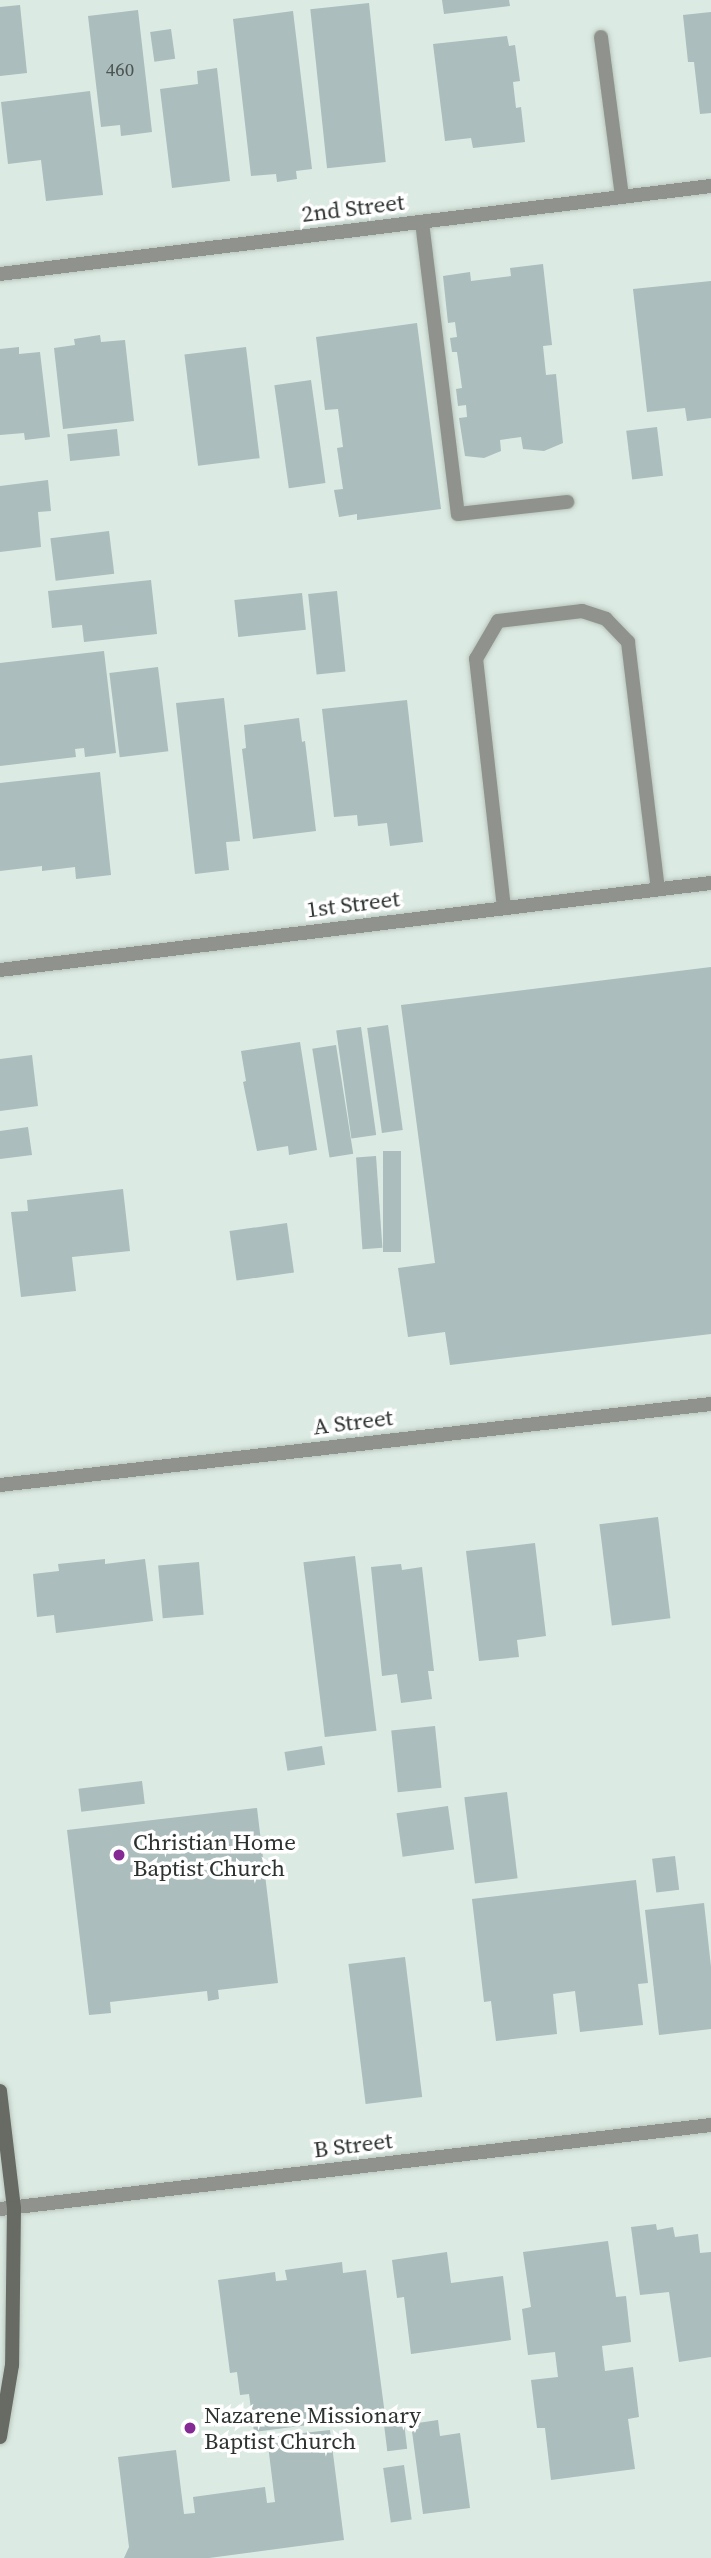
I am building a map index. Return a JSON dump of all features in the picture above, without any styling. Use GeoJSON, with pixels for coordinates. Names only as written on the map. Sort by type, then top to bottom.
{"type":"FeatureCollection","features":[{"type":"Feature","properties":{"kind":"main road"},"geometry":{"type":"LineString","coordinates":[[0,2091],[12,2365],[0,2437]]}},
{"type":"Feature","properties":{"kind":"street"},"geometry":{"type":"LineString","coordinates":[[601,37],[622,197]]}},
{"type":"Feature","properties":{"kind":"street","name":"2nd Street"},"geometry":{"type":"LineString","coordinates":[[0,274],[711,186]]}},
{"type":"Feature","properties":{"kind":"street"},"geometry":{"type":"LineString","coordinates":[[422,222],[458,514],[567,502]]}},
{"type":"Feature","properties":{"kind":"street"},"geometry":{"type":"LineString","coordinates":[[505,908],[476,659],[498,621],[522,618],[582,611],[606,619],[628,642],[658,889]]}},
{"type":"Feature","properties":{"kind":"street","name":"1st Street"},"geometry":{"type":"LineString","coordinates":[[0,970],[711,883]]}},
{"type":"Feature","properties":{"kind":"street","name":"A Street"},"geometry":{"type":"LineString","coordinates":[[0,1485],[711,1404]]}},
{"type":"Feature","properties":{"kind":"street","name":"B Street"},"geometry":{"type":"LineString","coordinates":[[7,2209],[711,2124]]}},
{"type":"Feature","properties":{"kind":"building"},"geometry":{"type":"Polygon","coordinates":[[[442,0],[509,0],[510,6],[444,14],[442,0]]]}},
{"type":"Feature","properties":{"kind":"building"},"geometry":{"type":"Polygon","coordinates":[[[369,3],[386,162],[327,168],[310,9],[369,3]]]}},
{"type":"Feature","properties":{"kind":"building"},"geometry":{"type":"Polygon","coordinates":[[[20,5],[27,73],[0,76],[0,7],[20,5]]]}},
{"type":"Feature","properties":{"kind":"building"},"geometry":{"type":"Polygon","coordinates":[[[138,10],[152,132],[121,136],[120,125],[101,127],[88,16],[138,10]]]}},
{"type":"Feature","properties":{"kind":"building"},"geometry":{"type":"Polygon","coordinates":[[[293,11],[312,169],[296,171],[297,179],[277,182],[276,174],[251,176],[233,19],[293,11]]]}},
{"type":"Feature","properties":{"kind":"building"},"geometry":{"type":"Polygon","coordinates":[[[711,12],[711,113],[700,114],[694,62],[688,62],[683,15],[711,12]]]}},
{"type":"Feature","properties":{"kind":"building"},"geometry":{"type":"Polygon","coordinates":[[[171,29],[175,59],[154,62],[150,32],[171,29]]]}},
{"type":"Feature","properties":{"kind":"building"},"geometry":{"type":"Polygon","coordinates":[[[507,36],[509,46],[515,45],[520,81],[513,82],[516,108],[521,107],[525,142],[473,148],[471,138],[445,141],[433,44],[507,36]]]}},
{"type":"Feature","properties":{"kind":"building"},"geometry":{"type":"Polygon","coordinates":[[[217,68],[230,181],[172,188],[160,89],[198,84],[197,71],[217,68]]]}},
{"type":"Feature","properties":{"kind":"building"},"geometry":{"type":"Polygon","coordinates":[[[90,91],[103,195],[46,201],[41,160],[8,164],[1,102],[90,91]]]}},
{"type":"Feature","properties":{"kind":"building"},"geometry":{"type":"Polygon","coordinates":[[[543,264],[552,345],[543,346],[546,375],[556,374],[563,443],[544,451],[523,449],[521,437],[500,440],[501,451],[484,458],[465,456],[459,418],[467,417],[466,405],[458,406],[456,389],[462,388],[457,352],[452,352],[450,338],[457,337],[455,322],[448,323],[443,276],[470,272],[471,281],[511,276],[510,268],[543,264]]]}},
{"type":"Feature","properties":{"kind":"building"},"geometry":{"type":"Polygon","coordinates":[[[711,281],[711,418],[687,421],[685,408],[647,412],[633,289],[711,281]]]}},
{"type":"Feature","properties":{"kind":"building"},"geometry":{"type":"Polygon","coordinates":[[[417,323],[441,509],[357,520],[357,514],[339,517],[334,490],[343,489],[337,448],[343,447],[338,409],[325,410],[316,337],[417,323]]]}},
{"type":"Feature","properties":{"kind":"building"},"geometry":{"type":"Polygon","coordinates":[[[100,335],[101,342],[125,340],[134,421],[63,429],[54,348],[75,345],[74,339],[100,335]]]}},
{"type":"Feature","properties":{"kind":"building"},"geometry":{"type":"Polygon","coordinates":[[[19,347],[19,354],[40,352],[50,437],[25,440],[24,433],[0,435],[0,349],[19,347]]]}},
{"type":"Feature","properties":{"kind":"building"},"geometry":{"type":"Polygon","coordinates":[[[246,347],[260,458],[198,466],[184,355],[246,347]]]}},
{"type":"Feature","properties":{"kind":"building"},"geometry":{"type":"Polygon","coordinates":[[[311,380],[325,483],[289,488],[274,385],[311,380]]]}},
{"type":"Feature","properties":{"kind":"building"},"geometry":{"type":"Polygon","coordinates":[[[657,427],[663,476],[632,479],[626,431],[657,427]]]}},
{"type":"Feature","properties":{"kind":"building"},"geometry":{"type":"Polygon","coordinates":[[[117,429],[120,456],[70,461],[67,434],[117,429]]]}},
{"type":"Feature","properties":{"kind":"building"},"geometry":{"type":"Polygon","coordinates":[[[48,480],[51,511],[38,512],[41,547],[0,552],[0,486],[48,480]]]}},
{"type":"Feature","properties":{"kind":"building"},"geometry":{"type":"Polygon","coordinates":[[[109,531],[114,574],[56,581],[50,538],[109,531]]]}},
{"type":"Feature","properties":{"kind":"building"},"geometry":{"type":"Polygon","coordinates":[[[151,580],[157,634],[84,642],[82,625],[52,628],[48,591],[151,580]]]}},
{"type":"Feature","properties":{"kind":"building"},"geometry":{"type":"Polygon","coordinates":[[[337,591],[345,672],[317,675],[308,594],[337,591]]]}},
{"type":"Feature","properties":{"kind":"building"},"geometry":{"type":"Polygon","coordinates":[[[302,593],[306,630],[238,637],[234,600],[302,593]]]}},
{"type":"Feature","properties":{"kind":"building"},"geometry":{"type":"Polygon","coordinates":[[[104,651],[116,753],[85,757],[84,748],[75,749],[76,757],[0,766],[0,663],[104,651]]]}},
{"type":"Feature","properties":{"kind":"building"},"geometry":{"type":"Polygon","coordinates":[[[158,667],[168,751],[120,757],[109,673],[158,667]]]}},
{"type":"Feature","properties":{"kind":"building"},"geometry":{"type":"Polygon","coordinates":[[[224,698],[240,841],[226,842],[229,870],[195,874],[176,703],[224,698]]]}},
{"type":"Feature","properties":{"kind":"building"},"geometry":{"type":"Polygon","coordinates":[[[407,700],[423,842],[390,846],[387,823],[358,826],[357,815],[334,817],[322,709],[407,700]]]}},
{"type":"Feature","properties":{"kind":"building"},"geometry":{"type":"Polygon","coordinates":[[[299,718],[302,742],[305,741],[316,831],[253,839],[242,749],[246,748],[244,725],[299,718]]]}},
{"type":"Feature","properties":{"kind":"building"},"geometry":{"type":"Polygon","coordinates":[[[100,772],[111,875],[76,879],[75,867],[42,871],[42,866],[0,871],[0,783],[100,772]]]}},
{"type":"Feature","properties":{"kind":"building"},"geometry":{"type":"Polygon","coordinates":[[[711,967],[711,1334],[450,1365],[445,1332],[408,1337],[398,1268],[435,1263],[401,1005],[711,967]]]}},
{"type":"Feature","properties":{"kind":"building"},"geometry":{"type":"Polygon","coordinates":[[[388,1025],[403,1130],[382,1133],[367,1028],[388,1025]]]}},
{"type":"Feature","properties":{"kind":"building"},"geometry":{"type":"Polygon","coordinates":[[[361,1027],[376,1135],[351,1138],[336,1030],[361,1027]]]}},
{"type":"Feature","properties":{"kind":"building"},"geometry":{"type":"Polygon","coordinates":[[[300,1042],[317,1150],[289,1155],[288,1146],[257,1151],[243,1082],[246,1081],[241,1051],[300,1042]]]}},
{"type":"Feature","properties":{"kind":"building"},"geometry":{"type":"Polygon","coordinates":[[[336,1045],[353,1154],[330,1157],[312,1049],[336,1045]]]}},
{"type":"Feature","properties":{"kind":"building"},"geometry":{"type":"Polygon","coordinates":[[[32,1055],[38,1106],[0,1111],[0,1059],[32,1055]]]}},
{"type":"Feature","properties":{"kind":"building"},"geometry":{"type":"Polygon","coordinates":[[[28,1127],[32,1155],[0,1159],[0,1131],[28,1127]]]}},
{"type":"Feature","properties":{"kind":"building"},"geometry":{"type":"Polygon","coordinates":[[[383,1151],[401,1151],[401,1252],[383,1252],[383,1151]]]}},
{"type":"Feature","properties":{"kind":"building"},"geometry":{"type":"Polygon","coordinates":[[[376,1156],[382,1248],[362,1249],[356,1157],[376,1156]]]}},
{"type":"Feature","properties":{"kind":"building"},"geometry":{"type":"Polygon","coordinates":[[[123,1189],[130,1251],[72,1257],[76,1291],[21,1297],[11,1212],[28,1211],[27,1200],[123,1189]]]}},
{"type":"Feature","properties":{"kind":"building"},"geometry":{"type":"Polygon","coordinates":[[[287,1223],[294,1273],[237,1281],[230,1231],[287,1223]]]}},
{"type":"Feature","properties":{"kind":"building"},"geometry":{"type":"Polygon","coordinates":[[[658,1517],[670,1618],[612,1625],[599,1524],[658,1517]]]}},
{"type":"Feature","properties":{"kind":"building"},"geometry":{"type":"Polygon","coordinates":[[[535,1543],[546,1636],[517,1640],[519,1657],[479,1661],[466,1551],[535,1543]]]}},
{"type":"Feature","properties":{"kind":"building"},"geometry":{"type":"Polygon","coordinates":[[[355,1556],[376,1731],[325,1737],[303,1562],[355,1556]]]}},
{"type":"Feature","properties":{"kind":"building"},"geometry":{"type":"Polygon","coordinates":[[[105,1559],[105,1564],[145,1559],[153,1621],[56,1633],[54,1615],[37,1617],[33,1574],[59,1571],[58,1564],[105,1559]]]}},
{"type":"Feature","properties":{"kind":"building"},"geometry":{"type":"Polygon","coordinates":[[[199,1562],[204,1615],[163,1618],[158,1566],[199,1562]]]}},
{"type":"Feature","properties":{"kind":"building"},"geometry":{"type":"Polygon","coordinates":[[[401,1564],[402,1570],[422,1567],[434,1671],[428,1671],[432,1699],[401,1703],[397,1674],[382,1676],[371,1567],[401,1564]]]}},
{"type":"Feature","properties":{"kind":"building"},"geometry":{"type":"Polygon","coordinates":[[[435,1726],[441,1788],[398,1792],[391,1731],[435,1726]]]}},
{"type":"Feature","properties":{"kind":"building"},"geometry":{"type":"Polygon","coordinates":[[[322,1746],[325,1765],[287,1771],[284,1752],[322,1746]]]}},
{"type":"Feature","properties":{"kind":"building"},"geometry":{"type":"Polygon","coordinates":[[[142,1781],[145,1804],[81,1812],[78,1789],[142,1781]]]}},
{"type":"Feature","properties":{"kind":"building"},"geometry":{"type":"Polygon","coordinates":[[[507,1792],[518,1878],[475,1884],[464,1797],[507,1792]]]}},
{"type":"Feature","properties":{"kind":"building"},"geometry":{"type":"Polygon","coordinates":[[[448,1806],[454,1850],[403,1857],[397,1813],[448,1806]]]}},
{"type":"Feature","properties":{"kind":"building"},"geometry":{"type":"Polygon","coordinates":[[[257,1808],[278,1983],[218,1990],[219,1999],[208,2001],[207,1991],[110,2002],[111,2013],[89,2015],[67,1830],[257,1808]]]}},
{"type":"Feature","properties":{"kind":"building"},"geometry":{"type":"Polygon","coordinates":[[[675,1856],[679,1890],[656,1893],[652,1859],[675,1856]]]}},
{"type":"Feature","properties":{"kind":"building"},"geometry":{"type":"Polygon","coordinates":[[[636,1880],[648,1983],[638,1984],[643,2025],[580,2032],[575,1991],[553,1994],[557,2034],[496,2041],[491,2001],[484,2002],[472,1899],[636,1880]]]}},
{"type":"Feature","properties":{"kind":"building"},"geometry":{"type":"Polygon","coordinates":[[[704,1903],[711,1967],[711,2029],[659,2035],[645,1910],[704,1903]]]}},
{"type":"Feature","properties":{"kind":"building"},"geometry":{"type":"Polygon","coordinates":[[[405,1957],[422,2097],[366,2104],[348,1964],[405,1957]]]}},
{"type":"Feature","properties":{"kind":"building"},"geometry":{"type":"Polygon","coordinates":[[[656,2224],[657,2230],[673,2227],[675,2237],[698,2234],[700,2253],[711,2252],[711,2357],[679,2362],[669,2292],[640,2295],[631,2227],[656,2224]]]}},
{"type":"Feature","properties":{"kind":"building"},"geometry":{"type":"Polygon","coordinates":[[[608,2241],[616,2297],[626,2296],[631,2342],[602,2346],[605,2371],[633,2367],[639,2417],[628,2419],[635,2469],[551,2480],[545,2428],[537,2428],[531,2380],[558,2377],[555,2352],[528,2355],[522,2309],[531,2307],[523,2252],[608,2241]]]}},
{"type":"Feature","properties":{"kind":"building"},"geometry":{"type":"Polygon","coordinates":[[[447,2252],[451,2283],[503,2276],[511,2340],[411,2354],[404,2297],[397,2298],[392,2260],[447,2252]]]}},
{"type":"Feature","properties":{"kind":"building"},"geometry":{"type":"Polygon","coordinates":[[[342,2262],[343,2273],[366,2270],[385,2415],[254,2432],[249,2394],[240,2395],[237,2372],[230,2373],[218,2280],[275,2272],[276,2281],[287,2280],[285,2270],[342,2262]]]}},
{"type":"Feature","properties":{"kind":"building"},"geometry":{"type":"Polygon","coordinates":[[[438,2420],[440,2436],[460,2433],[470,2508],[423,2514],[411,2424],[438,2420]]]}},
{"type":"Feature","properties":{"kind":"building"},"geometry":{"type":"Polygon","coordinates":[[[404,2423],[407,2449],[387,2451],[384,2425],[404,2423]]]}},
{"type":"Feature","properties":{"kind":"building"},"geometry":{"type":"Polygon","coordinates":[[[330,2430],[344,2540],[209,2558],[124,2558],[129,2547],[118,2457],[176,2450],[184,2514],[195,2513],[193,2497],[265,2487],[267,2503],[275,2502],[267,2437],[330,2430]]]}},
{"type":"Feature","properties":{"kind":"building"},"geometry":{"type":"Polygon","coordinates":[[[404,2465],[412,2519],[391,2522],[383,2468],[404,2465]]]}},
{"type":"Feature","properties":{"kind":"place","name":"Christian Home Baptist Church"},"geometry":{"type":"Point","coordinates":[119,1855]}},
{"type":"Feature","properties":{"kind":"place","name":"Nazarene Missionary Baptist Church"},"geometry":{"type":"Point","coordinates":[190,2428]}}]}
